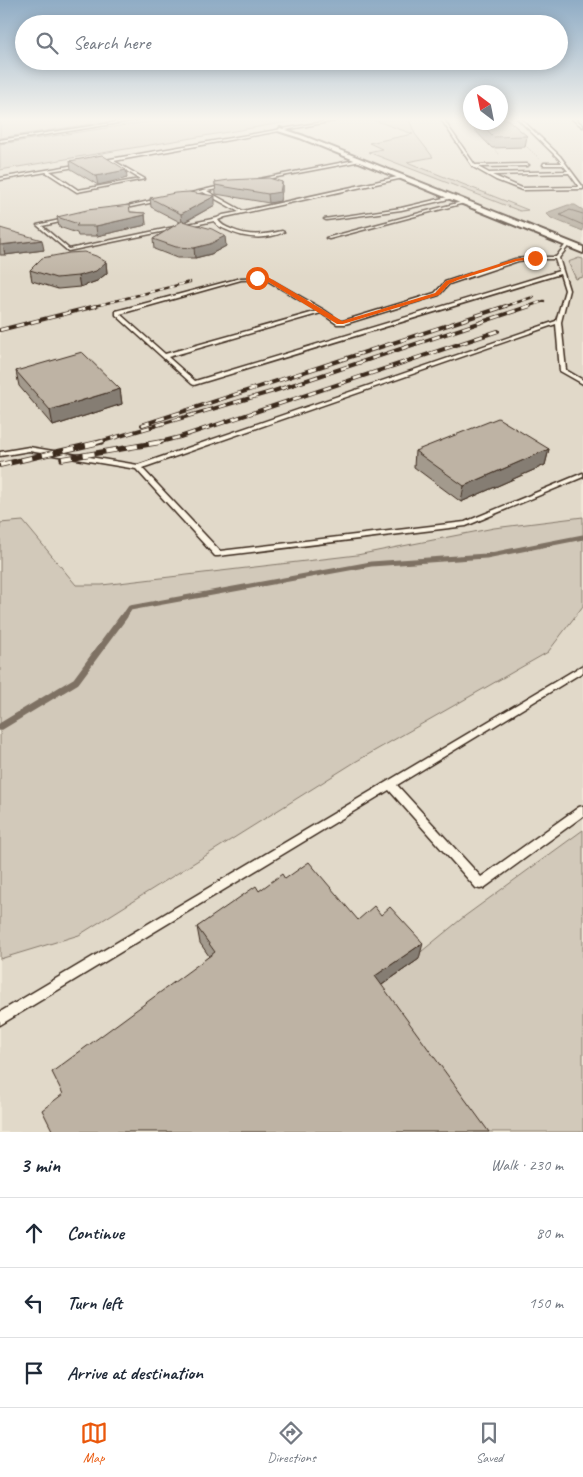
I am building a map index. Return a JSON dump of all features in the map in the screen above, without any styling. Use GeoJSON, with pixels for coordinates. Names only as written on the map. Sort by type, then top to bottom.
{"type":"FeatureCollection","features":[{"type":"Feature","properties":{"kind":"street"},"geometry":{"type":"LineString","coordinates":[[389,172],[583,250]]}},
{"type":"Feature","properties":{"kind":"lane"},"geometry":{"type":"LineString","coordinates":[[0,179],[42,172]]}},
{"type":"Feature","properties":{"kind":"lane"},"geometry":{"type":"LineString","coordinates":[[48,172],[77,191],[143,178],[132,172]]}},
{"type":"Feature","properties":{"kind":"lane"},"geometry":{"type":"LineString","coordinates":[[253,181],[300,172]]}},
{"type":"Feature","properties":{"kind":"lane"},"geometry":{"type":"LineString","coordinates":[[484,172],[488,174],[522,189],[582,188],[570,172],[488,174]]}},
{"type":"Feature","properties":{"kind":"lane"},"geometry":{"type":"LineString","coordinates":[[78,217],[39,225],[68,250],[218,219],[402,177]]}},
{"type":"Feature","properties":{"kind":"lane"},"geometry":{"type":"LineString","coordinates":[[175,197],[233,185]]}},
{"type":"Feature","properties":{"kind":"lane"},"geometry":{"type":"LineString","coordinates":[[204,191],[242,212]]}},
{"type":"Feature","properties":{"kind":"lane"},"geometry":{"type":"LineString","coordinates":[[326,219],[401,208],[452,197]]}},
{"type":"Feature","properties":{"kind":"lane"},"geometry":{"type":"LineString","coordinates":[[117,209],[165,199]]}},
{"type":"Feature","properties":{"kind":"lane"},"geometry":{"type":"LineString","coordinates":[[328,238],[466,202]]}},
{"type":"Feature","properties":{"kind":"lane"},"geometry":{"type":"LineString","coordinates":[[218,219],[216,220],[218,224],[246,238],[263,237],[282,232]]}},
{"type":"Feature","properties":{"kind":"lane"},"geometry":{"type":"LineString","coordinates":[[557,258],[568,244]]}},
{"type":"Feature","properties":{"kind":"lane"},"geometry":{"type":"LineString","coordinates":[[557,258],[567,290],[558,322],[563,371],[583,382]]}},
{"type":"Feature","properties":{"kind":"lane"},"geometry":{"type":"LineString","coordinates":[[557,258],[517,260],[447,282],[437,294],[343,323],[339,323],[266,278],[241,279],[118,312],[194,383],[561,272]]}},
{"type":"Feature","properties":{"kind":"lane"},"geometry":{"type":"LineString","coordinates":[[164,356],[322,311]]}},
{"type":"Feature","properties":{"kind":"lane"},"geometry":{"type":"LineString","coordinates":[[0,454],[29,449],[138,467],[558,322]]}},
{"type":"Feature","properties":{"kind":"lane"},"geometry":{"type":"LineString","coordinates":[[138,467],[218,554],[466,524],[583,475]]}},
{"type":"Feature","properties":{"kind":"lane"},"geometry":{"type":"LineString","coordinates":[[0,1020],[583,668]]}},
{"type":"Feature","properties":{"kind":"lane"},"geometry":{"type":"LineString","coordinates":[[390,784],[480,884],[583,810]]}},
{"type":"Feature","properties":{"kind":"shaded area"},"geometry":{"type":"Polygon","coordinates":[[[0,172],[583,172],[583,1132],[0,1132],[0,172]]]}},
{"type":"Feature","properties":{"kind":"shaded area"},"geometry":{"type":"Polygon","coordinates":[[[419,172],[432,172],[528,210],[520,211],[419,172]]]}},
{"type":"Feature","properties":{"kind":"shaded area"},"geometry":{"type":"Polygon","coordinates":[[[579,258],[583,259],[583,277],[576,279],[568,262],[579,258]]]}},
{"type":"Feature","properties":{"kind":"shaded area"},"geometry":{"type":"Polygon","coordinates":[[[583,517],[583,606],[548,652],[355,762],[79,935],[0,959],[0,523],[23,521],[76,585],[102,585],[357,555],[494,528],[583,517]]]}},
{"type":"Feature","properties":{"kind":"shaded area"},"geometry":{"type":"Polygon","coordinates":[[[583,830],[583,1132],[474,1132],[373,991],[465,916],[583,830]]]}},
{"type":"Feature","properties":{"kind":"water"},"geometry":{"type":"Polygon","coordinates":[[[568,205],[575,205],[583,210],[583,231],[551,218],[546,213],[568,205]]]}},
{"type":"Feature","properties":{"kind":"building"},"geometry":{"type":"Polygon","coordinates":[[[89,172],[117,172],[96,176],[89,172]]]}},
{"type":"Feature","properties":{"kind":"building"},"geometry":{"type":"Polygon","coordinates":[[[269,178],[282,182],[280,192],[268,194],[215,185],[215,182],[229,180],[269,178]]]}},
{"type":"Feature","properties":{"kind":"building"},"geometry":{"type":"Polygon","coordinates":[[[189,192],[215,196],[181,214],[150,198],[175,193],[189,192]]]}},
{"type":"Feature","properties":{"kind":"building"},"geometry":{"type":"Polygon","coordinates":[[[129,205],[130,212],[145,213],[145,215],[96,226],[76,226],[78,224],[57,217],[87,210],[129,205]]]}},
{"type":"Feature","properties":{"kind":"building"},"geometry":{"type":"Polygon","coordinates":[[[182,221],[212,229],[225,236],[210,244],[194,248],[176,247],[153,239],[182,221]]]}},
{"type":"Feature","properties":{"kind":"building"},"geometry":{"type":"Polygon","coordinates":[[[0,228],[42,240],[0,245],[0,228]]]}},
{"type":"Feature","properties":{"kind":"building"},"geometry":{"type":"Polygon","coordinates":[[[84,252],[106,262],[96,271],[78,276],[56,278],[30,270],[42,258],[84,252]]]}},
{"type":"Feature","properties":{"kind":"building"},"geometry":{"type":"Polygon","coordinates":[[[82,352],[120,389],[50,410],[16,371],[82,352]]]}},
{"type":"Feature","properties":{"kind":"building"},"geometry":{"type":"Polygon","coordinates":[[[498,418],[549,449],[464,486],[415,451],[498,418]]]}},
{"type":"Feature","properties":{"kind":"building"},"geometry":{"type":"Polygon","coordinates":[[[309,862],[358,920],[374,906],[381,915],[390,907],[423,943],[375,976],[489,1132],[53,1132],[42,1110],[63,1094],[52,1072],[215,952],[197,927],[256,886],[259,891],[282,874],[285,879],[309,862]]]}},
{"type":"Feature","properties":{"kind":"waterway"},"geometry":{"type":"LineString","coordinates":[[123,618],[130,608],[371,564],[486,556],[583,537]]}},
{"type":"Feature","properties":{"kind":"waterway"},"geometry":{"type":"LineString","coordinates":[[0,727],[76,681],[124,616]]}},
{"type":"Feature","properties":{"kind":"railway"},"geometry":{"type":"LineString","coordinates":[[91,307],[190,282]]}},
{"type":"Feature","properties":{"kind":"railway"},"geometry":{"type":"LineString","coordinates":[[506,306],[533,297]]}},
{"type":"Feature","properties":{"kind":"railway"},"geometry":{"type":"LineString","coordinates":[[526,307],[544,301]]}},
{"type":"Feature","properties":{"kind":"railway"},"geometry":{"type":"LineString","coordinates":[[0,330],[96,306]]}},
{"type":"Feature","properties":{"kind":"railway"},"geometry":{"type":"LineString","coordinates":[[142,425],[506,306]]}},
{"type":"Feature","properties":{"kind":"railway"},"geometry":{"type":"LineString","coordinates":[[96,443],[274,391],[530,306]]}},
{"type":"Feature","properties":{"kind":"railway"},"geometry":{"type":"LineString","coordinates":[[158,443],[180,437],[498,331]]}},
{"type":"Feature","properties":{"kind":"railway"},"geometry":{"type":"LineString","coordinates":[[0,465],[101,442]]}},
{"type":"Feature","properties":{"kind":"railway"},"geometry":{"type":"LineString","coordinates":[[62,459],[158,443]]}},
{"type":"Feature","properties":{"kind":"route"},"geometry":{"type":"LineString","coordinates":[[257,278],[266,278],[339,323],[343,323],[437,294],[447,282],[517,260],[535,258]]}}]}
